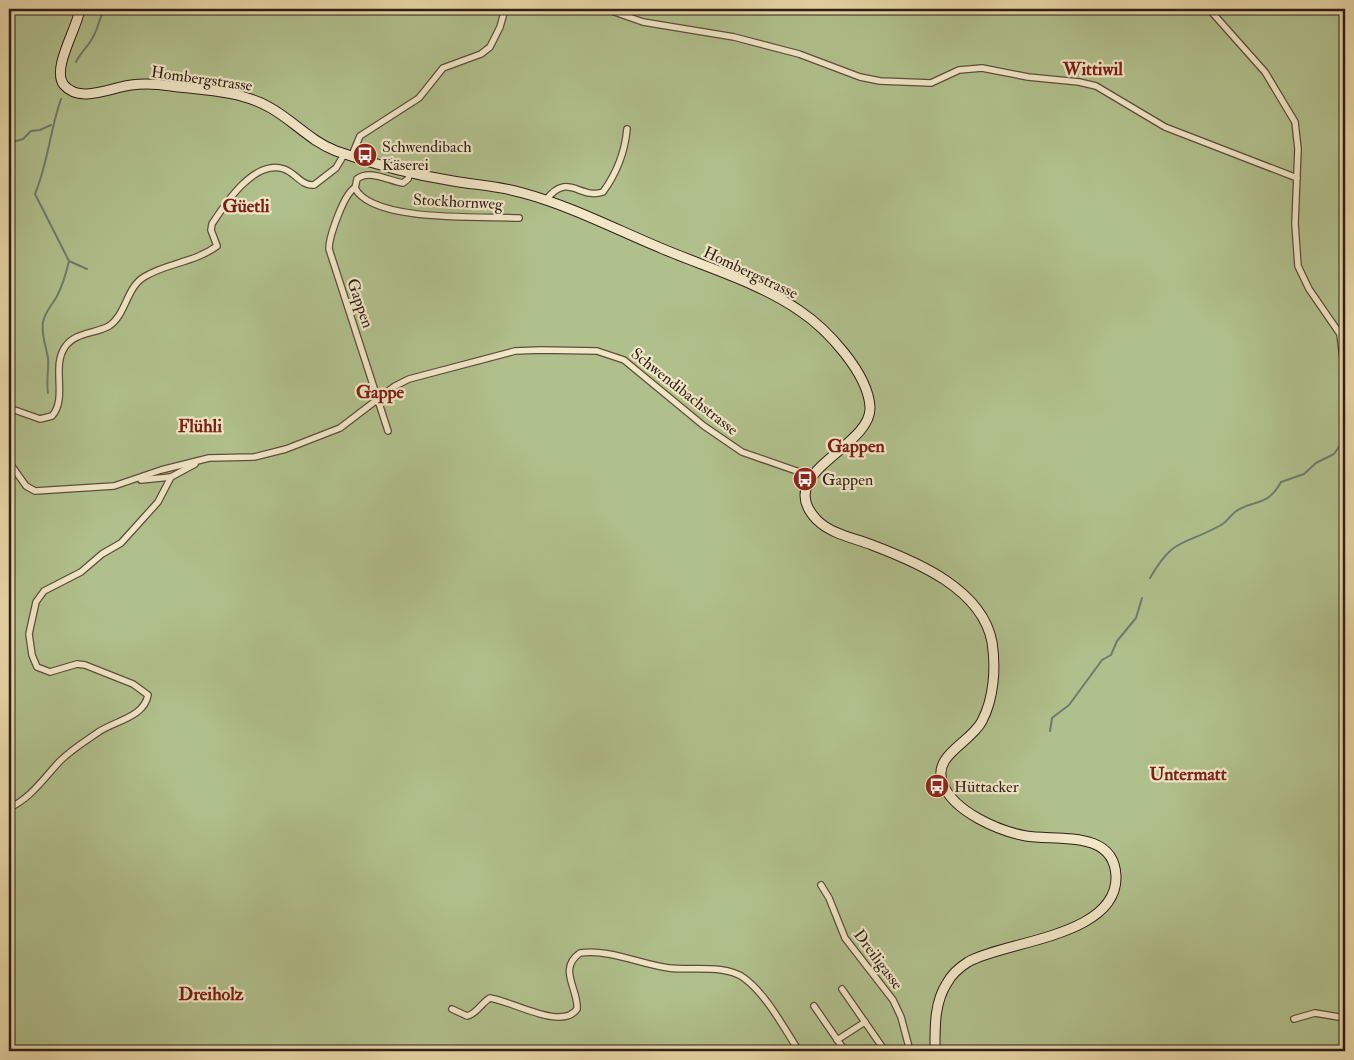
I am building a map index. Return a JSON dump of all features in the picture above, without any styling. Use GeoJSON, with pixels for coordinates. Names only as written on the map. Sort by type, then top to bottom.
{"type":"FeatureCollection","features":[{"type":"Feature","properties":{"kind":"street","name":"Hombergstrasse"},"geometry":{"type":"LineString","coordinates":[[80,9],[60,72],[61,80],[73,91],[89,94],[129,85],[147,84],[238,96],[268,106],[314,140],[348,154],[410,172],[521,192],[546,200],[770,294],[801,312],[829,336],[848,359],[861,380],[869,399],[870,411],[863,428],[821,464],[811,476]]}},
{"type":"Feature","properties":{"kind":"street"},"geometry":{"type":"LineString","coordinates":[[9,408],[40,419],[47,419],[54,414],[58,401],[60,358],[66,345],[78,336],[113,323],[132,288],[144,277],[195,259],[217,246],[211,230],[212,224],[234,192],[242,184],[264,172],[278,168],[289,171],[306,184],[314,185],[336,168],[360,136],[419,98],[443,68],[481,54],[490,47],[500,27],[505,9]]}},
{"type":"Feature","properties":{"kind":"street"},"geometry":{"type":"LineString","coordinates":[[606,9],[643,22],[734,36],[799,54],[860,77],[880,81],[931,83],[959,70],[982,68],[1021,76],[1088,84],[1112,95],[1165,128],[1297,178]]}},
{"type":"Feature","properties":{"kind":"street"},"geometry":{"type":"LineString","coordinates":[[1209,9],[1265,72],[1289,111],[1297,131],[1295,224],[1298,266],[1309,289],[1340,334],[1345,375]]}},
{"type":"Feature","properties":{"kind":"street"},"geometry":{"type":"LineString","coordinates":[[546,200],[557,189],[567,186],[591,194],[603,192],[616,170],[626,141],[627,129]]}},
{"type":"Feature","properties":{"kind":"street","name":"Stockhornweg"},"geometry":{"type":"LineString","coordinates":[[410,172],[408,179],[403,183],[370,174],[363,175],[356,182],[355,188],[366,199],[415,215],[519,218]]}},
{"type":"Feature","properties":{"kind":"street","name":"Gappen"},"geometry":{"type":"LineString","coordinates":[[355,188],[349,192],[345,200],[329,247],[388,431]]}},
{"type":"Feature","properties":{"kind":"street","name":"Schwendibachstrasse"},"geometry":{"type":"LineString","coordinates":[[9,462],[26,486],[35,491],[108,487],[132,481],[161,470],[202,460],[254,457],[286,449],[340,428],[409,379],[493,356],[532,350],[597,351],[624,360],[704,426],[742,452],[811,476]]}},
{"type":"Feature","properties":{"kind":"street"},"geometry":{"type":"LineString","coordinates":[[1345,419],[1345,432]]}},
{"type":"Feature","properties":{"kind":"street"},"geometry":{"type":"LineString","coordinates":[[132,481],[171,477],[202,460]]}},
{"type":"Feature","properties":{"kind":"street"},"geometry":{"type":"LineString","coordinates":[[811,476],[807,488],[807,500],[812,513],[819,522],[834,531],[900,556],[929,572],[970,601],[985,621],[993,655],[990,697],[979,728],[943,762],[941,778],[948,794],[975,816],[1002,830],[1033,837],[1072,838],[1095,844],[1107,853],[1114,866],[1116,884],[1111,898],[1103,907],[1088,918],[1047,938],[978,957],[958,969],[947,982],[939,1001],[935,1051]]}},
{"type":"Feature","properties":{"kind":"street"},"geometry":{"type":"LineString","coordinates":[[9,808],[34,792],[71,752],[108,726],[137,712],[147,702],[148,696],[139,687],[85,665],[77,664],[50,672],[40,670],[33,660],[29,634],[32,612],[41,594],[81,572],[102,554],[122,543],[158,502],[171,477]]}},
{"type":"Feature","properties":{"kind":"street","name":"Dreiligasse"},"geometry":{"type":"LineString","coordinates":[[821,885],[829,898],[845,938],[871,969],[897,1006],[910,1051]]}},
{"type":"Feature","properties":{"kind":"street"},"geometry":{"type":"LineString","coordinates":[[452,1009],[467,1016],[472,1015],[484,1001],[490,998],[548,1016],[567,1018],[577,1009],[569,972],[574,959],[580,953],[601,953],[667,968],[724,971],[740,976],[750,984],[770,1008],[798,1051]]}},
{"type":"Feature","properties":{"kind":"street"},"geometry":{"type":"LineString","coordinates":[[842,989],[885,1051]]}},
{"type":"Feature","properties":{"kind":"street"},"geometry":{"type":"LineString","coordinates":[[814,1006],[845,1051]]}},
{"type":"Feature","properties":{"kind":"street"},"geometry":{"type":"LineString","coordinates":[[1294,1019],[1315,1013],[1345,1018]]}},
{"type":"Feature","properties":{"kind":"street"},"geometry":{"type":"LineString","coordinates":[[837,1040],[865,1022]]}},
{"type":"Feature","properties":{"kind":"green space"},"geometry":{"type":"Polygon","coordinates":[[[9,9],[1345,9],[1345,1051],[9,1051],[9,9]]]}},
{"type":"Feature","properties":{"kind":"waterway"},"geometry":{"type":"LineString","coordinates":[[76,62],[92,39],[105,9]]}},
{"type":"Feature","properties":{"kind":"waterway"},"geometry":{"type":"LineString","coordinates":[[870,13],[874,9]]}},
{"type":"Feature","properties":{"kind":"waterway"},"geometry":{"type":"LineString","coordinates":[[48,393],[48,358],[43,336],[43,322],[60,289],[69,261],[35,194],[61,99]]}},
{"type":"Feature","properties":{"kind":"waterway"},"geometry":{"type":"LineString","coordinates":[[9,143],[23,139],[31,131],[40,130],[51,125]]}},
{"type":"Feature","properties":{"kind":"waterway"},"geometry":{"type":"LineString","coordinates":[[69,261],[87,269]]}},
{"type":"Feature","properties":{"kind":"waterway"},"geometry":{"type":"LineString","coordinates":[[1150,578],[1158,565],[1173,548],[1221,525],[1241,508],[1270,496],[1281,482],[1304,474],[1316,463],[1334,454],[1345,438]]}},
{"type":"Feature","properties":{"kind":"waterway"},"geometry":{"type":"LineString","coordinates":[[1050,731],[1052,718],[1069,705],[1102,660],[1111,655],[1117,641],[1136,618],[1142,598]]}},
{"type":"Feature","properties":{"kind":"place","name":"Schwendibach Käserei"},"geometry":{"type":"Point","coordinates":[365,155]}},
{"type":"Feature","properties":{"kind":"place","name":"Gappen"},"geometry":{"type":"Point","coordinates":[805,479]}},
{"type":"Feature","properties":{"kind":"place","name":"Hüttacker"},"geometry":{"type":"Point","coordinates":[937,786]}},
{"type":"Feature","properties":{"kind":"district","name":"Wittiwil"},"geometry":{"type":"Point","coordinates":[1093,69]}},
{"type":"Feature","properties":{"kind":"district","name":"Güetli"},"geometry":{"type":"Point","coordinates":[246,206]}},
{"type":"Feature","properties":{"kind":"district","name":"Gappe"},"geometry":{"type":"Point","coordinates":[380,392]}},
{"type":"Feature","properties":{"kind":"district","name":"Flühli"},"geometry":{"type":"Point","coordinates":[200,426]}},
{"type":"Feature","properties":{"kind":"district","name":"Gappen"},"geometry":{"type":"Point","coordinates":[856,446]}},
{"type":"Feature","properties":{"kind":"district","name":"Untermatt"},"geometry":{"type":"Point","coordinates":[1188,774]}},
{"type":"Feature","properties":{"kind":"district","name":"Dreiholz"},"geometry":{"type":"Point","coordinates":[211,994]}}]}
